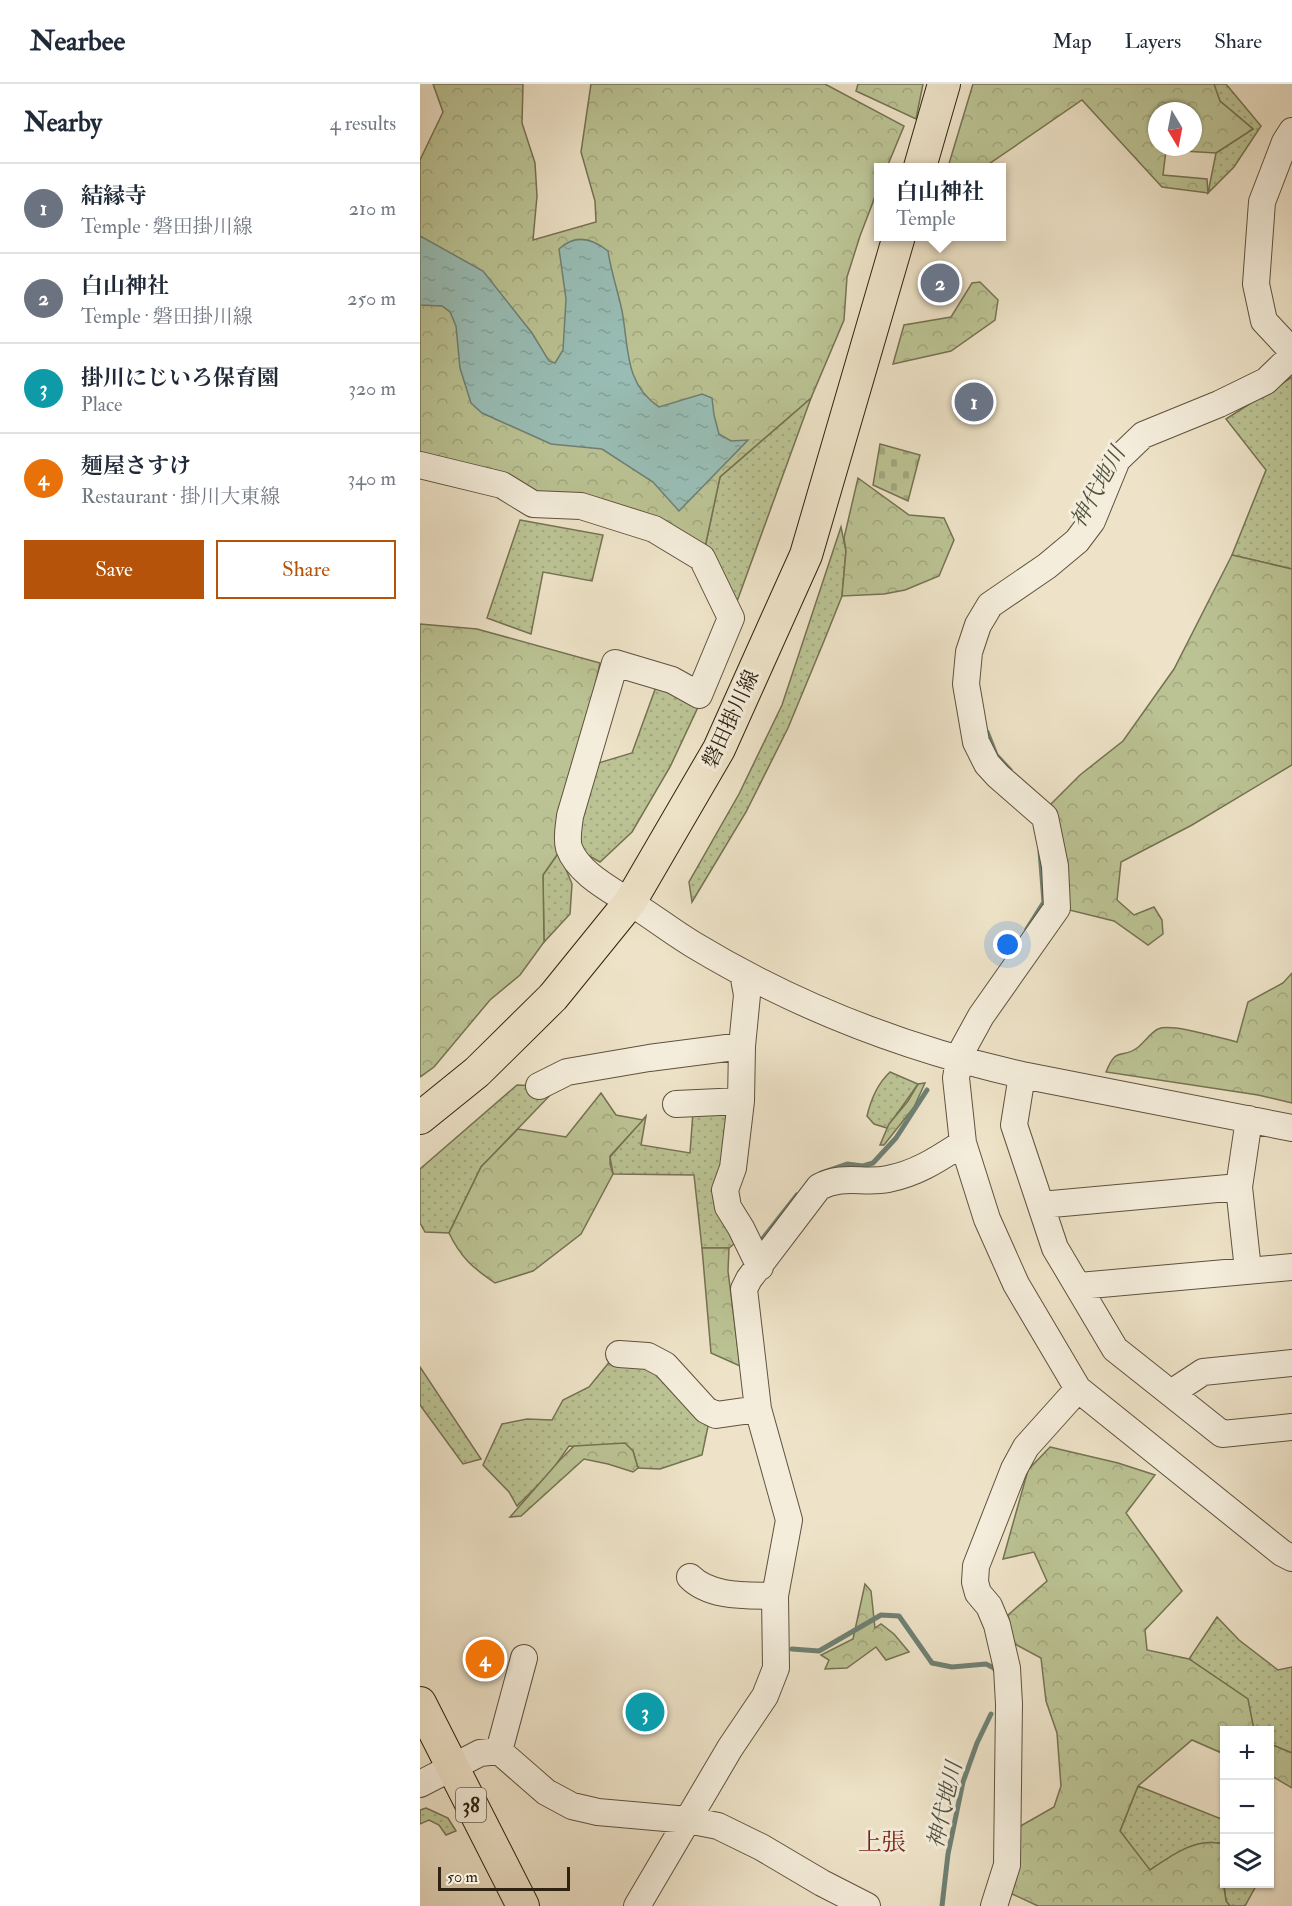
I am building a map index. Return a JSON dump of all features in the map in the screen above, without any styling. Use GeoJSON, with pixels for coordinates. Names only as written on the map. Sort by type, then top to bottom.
{"type":"FeatureCollection","features":[{"type":"Feature","properties":{"kind":"main road"},"geometry":{"type":"LineString","coordinates":[[921,163],[944,84]]}},
{"type":"Feature","properties":{"kind":"main road","name":"磐田掛川線"},"geometry":{"type":"LineString","coordinates":[[420,1118],[477,1072],[553,997],[630,902],[719,749],[806,555],[898,241]]}},
{"type":"Feature","properties":{"kind":"main road","name":"38"},"geometry":{"type":"LineString","coordinates":[[420,1703],[523,1906]]}},
{"type":"Feature","properties":{"kind":"street"},"geometry":{"type":"LineString","coordinates":[[1292,131],[1262,202],[1256,284],[1264,321],[1292,354],[1266,381],[1219,404],[1143,435],[1117,460],[1092,521],[1077,541],[1047,566],[990,605],[978,626],[969,652],[966,684],[976,742],[987,764],[1036,809],[1055,866],[1057,908],[981,1016],[964,1047],[956,1078],[963,1143],[987,1219],[1016,1284],[1078,1389],[1273,1546],[1292,1558]]}},
{"type":"Feature","properties":{"kind":"street"},"geometry":{"type":"LineString","coordinates":[[420,465],[502,486],[532,504],[581,506],[654,528],[702,558],[731,618],[699,695],[672,680],[615,663],[570,816],[567,839],[569,847],[587,872],[693,944],[743,973],[828,1014],[895,1040],[959,1060],[1022,1075],[1292,1128]]}},
{"type":"Feature","properties":{"kind":"street"},"geometry":{"type":"LineString","coordinates":[[743,973],[747,995],[742,1046],[741,1101],[734,1168],[725,1190],[728,1207],[760,1267]]}},
{"type":"Feature","properties":{"kind":"street"},"geometry":{"type":"LineString","coordinates":[[539,1086],[567,1072],[742,1046]]}},
{"type":"Feature","properties":{"kind":"street"},"geometry":{"type":"LineString","coordinates":[[1022,1075],[1014,1125],[1055,1248],[1115,1349],[1222,1434],[1292,1427]]}},
{"type":"Feature","properties":{"kind":"street"},"geometry":{"type":"LineString","coordinates":[[676,1104],[741,1101]]}},
{"type":"Feature","properties":{"kind":"street"},"geometry":{"type":"LineString","coordinates":[[1248,1270],[1239,1187],[1249,1119]]}},
{"type":"Feature","properties":{"kind":"street"},"geometry":{"type":"LineString","coordinates":[[637,1906],[730,1748],[765,1696],[776,1668],[775,1596],[789,1520],[758,1409],[744,1290],[749,1279],[819,1187],[842,1179],[886,1179],[925,1168],[963,1143]]}},
{"type":"Feature","properties":{"kind":"street"},"geometry":{"type":"LineString","coordinates":[[1041,1205],[1239,1187]]}},
{"type":"Feature","properties":{"kind":"street"},"geometry":{"type":"LineString","coordinates":[[1079,1286],[1292,1267]]}},
{"type":"Feature","properties":{"kind":"street"},"geometry":{"type":"LineString","coordinates":[[619,1354],[648,1356],[664,1365],[706,1410],[716,1415],[758,1409]]}},
{"type":"Feature","properties":{"kind":"street"},"geometry":{"type":"LineString","coordinates":[[1171,1392],[1203,1372],[1292,1363]]}},
{"type":"Feature","properties":{"kind":"street"},"geometry":{"type":"LineString","coordinates":[[994,1906],[1007,1865],[1009,1704],[1007,1668],[997,1625],[989,1606],[978,1593],[975,1582],[976,1566],[1014,1469],[1026,1447],[1078,1389]]}},
{"type":"Feature","properties":{"kind":"street"},"geometry":{"type":"LineString","coordinates":[[690,1577],[697,1585],[726,1594],[775,1596]]}},
{"type":"Feature","properties":{"kind":"street"},"geometry":{"type":"LineString","coordinates":[[499,1751],[524,1658]]}},
{"type":"Feature","properties":{"kind":"street"},"geometry":{"type":"LineString","coordinates":[[420,1784],[480,1753],[499,1751],[546,1792],[572,1806],[598,1812],[688,1820],[718,1826],[867,1906]]}},
{"type":"Feature","properties":{"kind":"green space"},"geometry":{"type":"Polygon","coordinates":[[[433,84],[523,84],[522,123],[535,163],[537,196],[533,240],[596,222],[595,201],[581,152],[591,84],[825,84],[904,126],[889,163],[874,163],[874,199],[847,277],[844,320],[811,398],[720,477],[704,552],[420,457],[420,160],[443,112],[433,84]]]}},
{"type":"Feature","properties":{"kind":"green space"},"geometry":{"type":"Polygon","coordinates":[[[858,84],[923,84],[916,119],[856,91],[858,84]]]}},
{"type":"Feature","properties":{"kind":"green space"},"geometry":{"type":"Polygon","coordinates":[[[973,84],[1214,84],[1220,101],[1253,129],[1216,153],[1202,152],[1202,102],[1148,102],[1148,156],[1165,156],[1163,175],[1207,179],[1208,193],[1162,187],[1082,100],[990,163],[949,163],[973,84]]]}},
{"type":"Feature","properties":{"kind":"green space"},"geometry":{"type":"Polygon","coordinates":[[[1213,84],[1226,84],[1261,126],[1234,167],[1208,193],[1216,153],[1253,129],[1220,101],[1213,84]]]}},
{"type":"Feature","properties":{"kind":"green space"},"geometry":{"type":"Polygon","coordinates":[[[980,282],[998,300],[995,320],[951,351],[893,364],[904,325],[951,317],[972,283],[980,282]]]}},
{"type":"Feature","properties":{"kind":"green space"},"geometry":{"type":"Polygon","coordinates":[[[1292,377],[1292,569],[1232,555],[1266,470],[1226,419],[1292,377]]]}},
{"type":"Feature","properties":{"kind":"green space"},"geometry":{"type":"Polygon","coordinates":[[[811,398],[731,618],[704,552],[720,477],[811,398]]]}},
{"type":"Feature","properties":{"kind":"green space"},"geometry":{"type":"Polygon","coordinates":[[[880,444],[920,455],[908,501],[873,485],[880,444]]]}},
{"type":"Feature","properties":{"kind":"green space"},"geometry":{"type":"Polygon","coordinates":[[[858,478],[909,515],[944,518],[954,540],[939,576],[905,590],[884,594],[842,596],[846,551],[844,538],[858,478]]]}},
{"type":"Feature","properties":{"kind":"green space"},"geometry":{"type":"Polygon","coordinates":[[[520,520],[603,535],[592,581],[543,572],[531,634],[487,618],[520,520]]]}},
{"type":"Feature","properties":{"kind":"green space"},"geometry":{"type":"Polygon","coordinates":[[[841,527],[846,551],[842,596],[788,728],[746,812],[692,902],[689,882],[739,794],[782,705],[841,527]]]}},
{"type":"Feature","properties":{"kind":"green space"},"geometry":{"type":"Polygon","coordinates":[[[1232,555],[1292,569],[1292,765],[1192,825],[1121,862],[1117,900],[1134,915],[1154,907],[1162,920],[1163,934],[1148,945],[1114,921],[1065,909],[1064,873],[1051,804],[1080,775],[1123,741],[1174,669],[1232,555]]]}},
{"type":"Feature","properties":{"kind":"green space"},"geometry":{"type":"Polygon","coordinates":[[[420,624],[477,629],[600,663],[559,852],[543,875],[544,942],[520,975],[490,1000],[434,1067],[420,1077],[420,624]]]}},
{"type":"Feature","properties":{"kind":"green space"},"geometry":{"type":"Polygon","coordinates":[[[657,684],[699,705],[670,767],[632,832],[600,862],[582,852],[577,830],[595,764],[632,753],[657,684]]]}},
{"type":"Feature","properties":{"kind":"green space"},"geometry":{"type":"Polygon","coordinates":[[[559,852],[572,884],[570,914],[544,942],[543,875],[559,852]]]}},
{"type":"Feature","properties":{"kind":"green space"},"geometry":{"type":"Polygon","coordinates":[[[1292,973],[1292,1103],[1258,1095],[1106,1072],[1116,1056],[1137,1048],[1158,1029],[1185,1029],[1237,1042],[1248,1002],[1283,983],[1292,973]]]}},
{"type":"Feature","properties":{"kind":"green space"},"geometry":{"type":"Polygon","coordinates":[[[890,1072],[918,1084],[887,1128],[874,1124],[867,1116],[875,1092],[890,1072]]]}},
{"type":"Feature","properties":{"kind":"green space"},"geometry":{"type":"Polygon","coordinates":[[[925,1083],[914,1107],[884,1145],[880,1145],[889,1124],[908,1101],[918,1084],[925,1083]]]}},
{"type":"Feature","properties":{"kind":"green space"},"geometry":{"type":"Polygon","coordinates":[[[517,1085],[558,1087],[481,1167],[449,1233],[425,1232],[420,1223],[420,1169],[517,1085]]]}},
{"type":"Feature","properties":{"kind":"green space"},"geometry":{"type":"Polygon","coordinates":[[[601,1093],[616,1115],[643,1120],[610,1156],[613,1174],[581,1234],[533,1271],[495,1283],[468,1262],[449,1233],[481,1167],[518,1129],[566,1137],[601,1093]]]}},
{"type":"Feature","properties":{"kind":"green space"},"geometry":{"type":"Polygon","coordinates":[[[741,1101],[727,1202],[745,1235],[729,1248],[702,1248],[694,1175],[613,1174],[610,1157],[646,1116],[641,1145],[690,1153],[693,1112],[741,1101]]]}},
{"type":"Feature","properties":{"kind":"green space"},"geometry":{"type":"Polygon","coordinates":[[[702,1248],[729,1248],[728,1271],[740,1366],[711,1353],[702,1248]]]}},
{"type":"Feature","properties":{"kind":"green space"},"geometry":{"type":"Polygon","coordinates":[[[615,1355],[662,1367],[711,1412],[702,1455],[660,1469],[638,1468],[633,1451],[569,1446],[550,1473],[517,1506],[509,1492],[483,1465],[502,1424],[527,1419],[552,1420],[563,1400],[589,1387],[615,1355]]]}},
{"type":"Feature","properties":{"kind":"green space"},"geometry":{"type":"Polygon","coordinates":[[[420,1367],[481,1459],[463,1464],[420,1405],[420,1367]]]}},
{"type":"Feature","properties":{"kind":"green space"},"geometry":{"type":"Polygon","coordinates":[[[625,1443],[633,1451],[638,1468],[633,1472],[584,1459],[521,1516],[510,1517],[574,1446],[625,1443]]]}},
{"type":"Feature","properties":{"kind":"green space"},"geometry":{"type":"Polygon","coordinates":[[[1050,1447],[1118,1463],[1155,1475],[1126,1513],[1182,1591],[1145,1630],[1147,1650],[1189,1659],[1248,1699],[1253,1726],[1220,1726],[1220,1752],[1192,1740],[1138,1786],[1120,1831],[1150,1870],[1176,1853],[1194,1845],[1220,1843],[1220,1888],[1224,1888],[1226,1901],[1230,1906],[1038,1906],[1010,1893],[1017,1828],[1054,1807],[1061,1786],[1057,1733],[1046,1701],[1041,1658],[1013,1643],[1008,1615],[1047,1581],[1034,1552],[1003,1559],[1028,1470],[1050,1447]]]}},
{"type":"Feature","properties":{"kind":"green space"},"geometry":{"type":"Polygon","coordinates":[[[865,1584],[871,1591],[875,1628],[881,1624],[894,1634],[909,1652],[886,1660],[876,1647],[847,1668],[825,1669],[829,1660],[821,1655],[853,1639],[865,1584]]]}},
{"type":"Feature","properties":{"kind":"green space"},"geometry":{"type":"Polygon","coordinates":[[[1217,1617],[1239,1640],[1278,1670],[1292,1667],[1292,1753],[1274,1746],[1274,1726],[1253,1726],[1247,1699],[1189,1659],[1217,1617]]]}},
{"type":"Feature","properties":{"kind":"green space"},"geometry":{"type":"Polygon","coordinates":[[[1274,1746],[1292,1753],[1292,1788],[1274,1777],[1274,1746]]]}},
{"type":"Feature","properties":{"kind":"green space"},"geometry":{"type":"Polygon","coordinates":[[[1138,1786],[1220,1818],[1220,1843],[1194,1845],[1149,1871],[1120,1831],[1138,1786]]]}},
{"type":"Feature","properties":{"kind":"green space"},"geometry":{"type":"Polygon","coordinates":[[[426,1808],[448,1818],[456,1831],[446,1835],[439,1825],[429,1820],[420,1824],[420,1810],[426,1808]]]}},
{"type":"Feature","properties":{"kind":"green space"},"geometry":{"type":"Polygon","coordinates":[[[1224,1888],[1255,1888],[1245,1906],[1230,1906],[1226,1901],[1224,1888]]]}},
{"type":"Feature","properties":{"kind":"water"},"geometry":{"type":"Polygon","coordinates":[[[420,236],[483,271],[532,333],[549,361],[555,363],[563,350],[566,299],[559,249],[577,240],[596,243],[608,251],[622,311],[630,364],[639,387],[659,407],[702,394],[712,398],[719,434],[731,441],[748,440],[679,511],[653,482],[602,449],[551,444],[482,413],[471,403],[460,368],[456,326],[450,312],[442,306],[420,305],[420,236]]]}},
{"type":"Feature","properties":{"kind":"waterway","name":"神代地川"},"geometry":{"type":"LineString","coordinates":[[987,732],[996,755],[1010,770]]}},
{"type":"Feature","properties":{"kind":"waterway","name":"神代地川"},"geometry":{"type":"LineString","coordinates":[[1027,929],[1044,902],[1040,851]]}},
{"type":"Feature","properties":{"kind":"waterway","name":"神代地川"},"geometry":{"type":"LineString","coordinates":[[821,1173],[847,1164],[863,1166],[873,1163],[896,1138],[927,1090]]}},
{"type":"Feature","properties":{"kind":"waterway","name":"神代地川"},"geometry":{"type":"LineString","coordinates":[[760,1242],[797,1195]]}},
{"type":"Feature","properties":{"kind":"waterway","name":"神代地川"},"geometry":{"type":"LineString","coordinates":[[792,1649],[819,1651],[881,1615],[899,1616],[932,1663],[952,1667],[986,1664],[994,1668],[997,1674]]}},
{"type":"Feature","properties":{"kind":"waterway","name":"神代地川"},"geometry":{"type":"LineString","coordinates":[[942,1906],[948,1854],[963,1782],[977,1743],[991,1714]]}},
{"type":"Feature","properties":{"kind":"place","name":"白山神社"},"geometry":{"type":"Point","coordinates":[940,283]}},
{"type":"Feature","properties":{"kind":"place","name":"結縁寺"},"geometry":{"type":"Point","coordinates":[974,402]}},
{"type":"Feature","properties":{"kind":"place","name":"麺屋さすけ"},"geometry":{"type":"Point","coordinates":[485,1659]}},
{"type":"Feature","properties":{"kind":"place","name":"掛川にじいろ保育園"},"geometry":{"type":"Point","coordinates":[645,1712]}},
{"type":"Feature","properties":{"kind":"district","name":"上張"},"geometry":{"type":"Point","coordinates":[882,1842]}}]}
